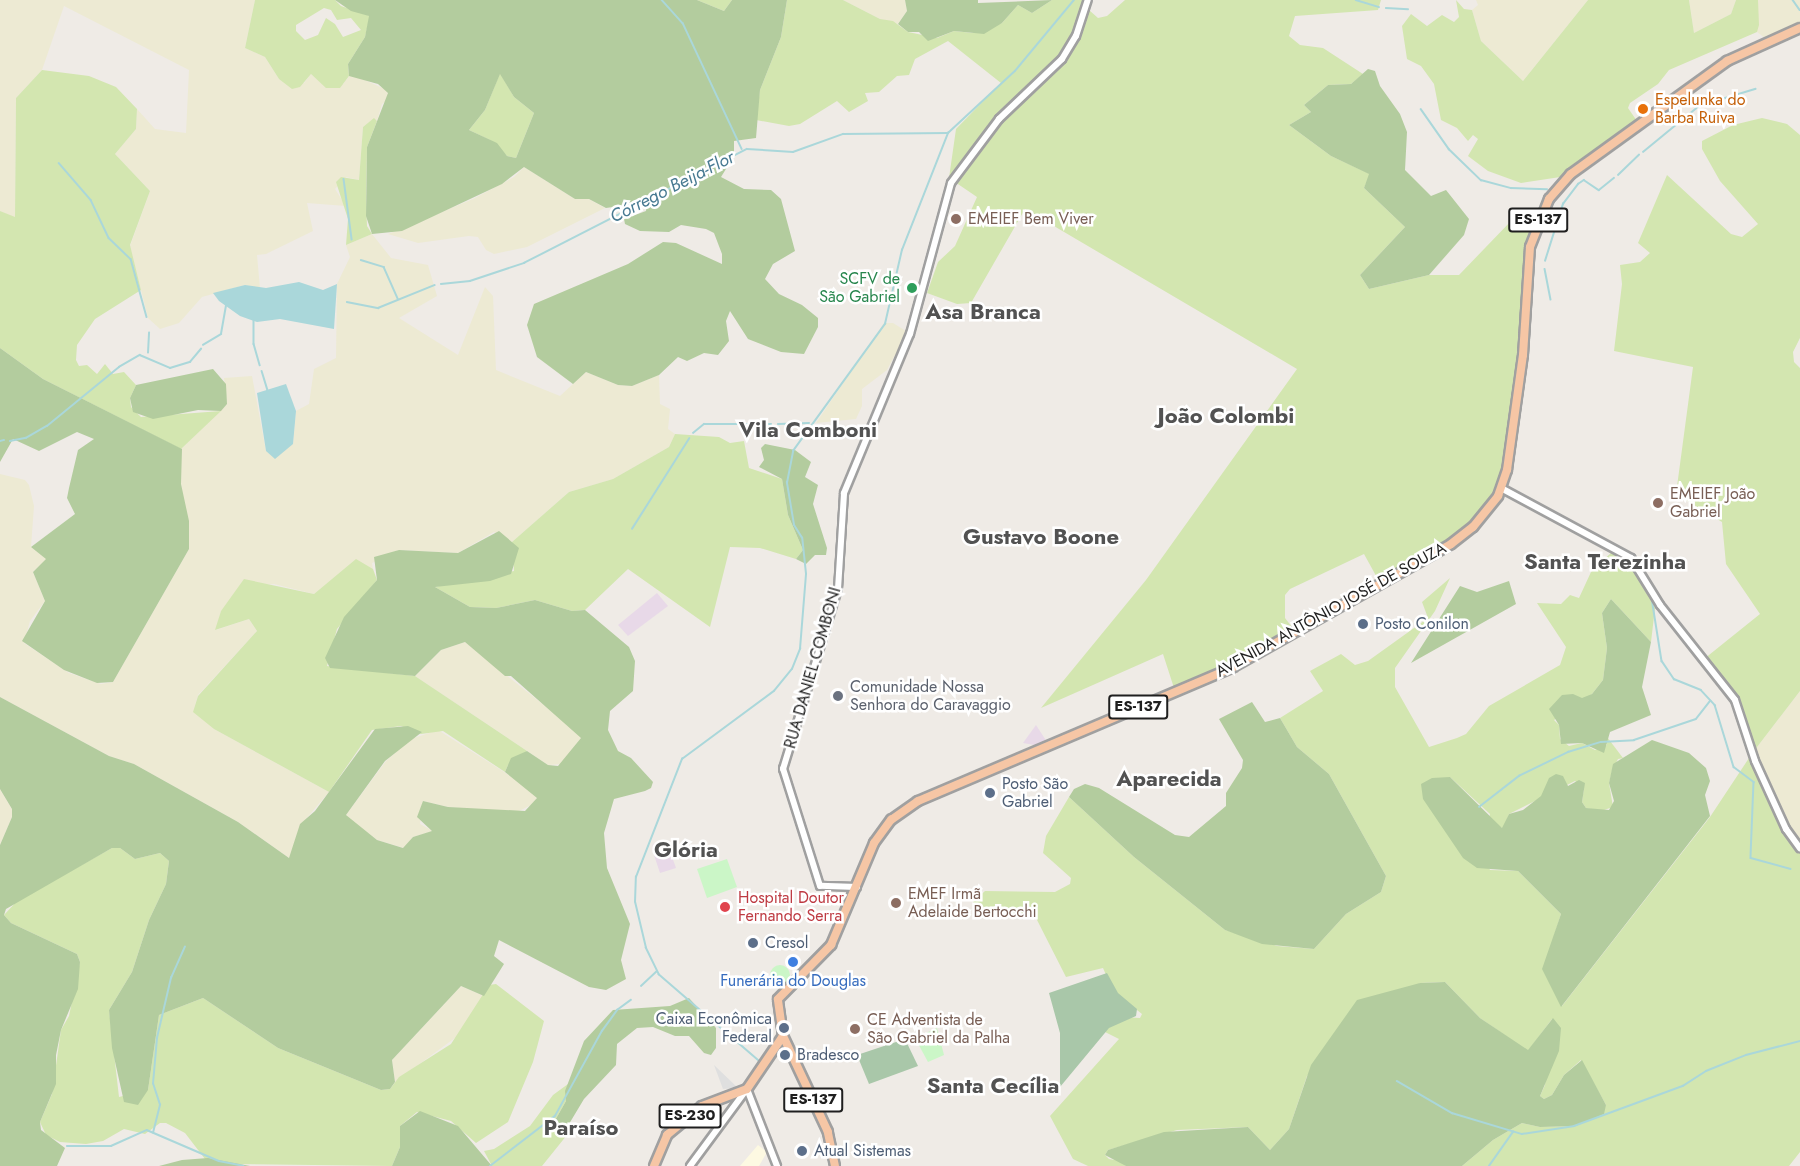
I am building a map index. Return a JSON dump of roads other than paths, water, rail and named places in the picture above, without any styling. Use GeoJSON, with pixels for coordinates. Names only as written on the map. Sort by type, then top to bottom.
{"type":"FeatureCollection","features":[{"type":"Feature","properties":{"kind":"main road","name":"ES-137"},"geometry":{"type":"LineString","coordinates":[[1501,488],[1511,453],[1523,355],[1530,247],[1549,199],[1571,174],[1727,61],[1800,27]]}},
{"type":"Feature","properties":{"kind":"main road","name":"AVENIDA ANTÔNIO JOSÉ DE SOUZA"},"geometry":{"type":"LineString","coordinates":[[783,1036],[778,999],[831,945],[850,908],[879,834],[903,809],[1233,667],[1466,534],[1485,514],[1501,488]]}},
{"type":"Feature","properties":{"kind":"main road","name":"ES-137"},"geometry":{"type":"LineString","coordinates":[[783,1036],[828,1132],[835,1166]]}},
{"type":"Feature","properties":{"kind":"main road"},"geometry":{"type":"LineString","coordinates":[[749,1088],[783,1036]]}},
{"type":"Feature","properties":{"kind":"main road","name":"ES-230"},"geometry":{"type":"LineString","coordinates":[[654,1166],[667,1135],[702,1106],[749,1088]]}},
{"type":"Feature","properties":{"kind":"street","name":"RUA DANIEL COMBONI"},"geometry":{"type":"LineString","coordinates":[[857,887],[820,886],[784,764],[838,589],[840,529],[848,479],[910,334],[948,194],[958,170],[999,119],[1062,59],[1076,36],[1088,0]]}},
{"type":"Feature","properties":{"kind":"street"},"geometry":{"type":"LineString","coordinates":[[1501,488],[1631,558],[1660,605],[1735,700],[1755,761],[1786,829],[1800,848]]}},
{"type":"Feature","properties":{"kind":"street"},"geometry":{"type":"LineString","coordinates":[[690,1166],[749,1088]]}},
{"type":"Feature","properties":{"kind":"street"},"geometry":{"type":"LineString","coordinates":[[749,1088],[777,1166]]}},
{"type":"Feature","properties":{"kind":"water"},"geometry":{"type":"Polygon","coordinates":[[[299,282],[323,290],[337,284],[334,329],[280,319],[257,322],[240,316],[219,301],[213,293],[245,285],[266,288],[299,282]]]}},
{"type":"Feature","properties":{"kind":"water"},"geometry":{"type":"Polygon","coordinates":[[[286,384],[296,411],[293,444],[275,459],[266,451],[257,393],[286,384]]]}},
{"type":"Feature","properties":{"kind":"waterway"},"geometry":{"type":"LineString","coordinates":[[662,0],[683,23],[742,149]]}},
{"type":"Feature","properties":{"kind":"waterway"},"geometry":{"type":"LineString","coordinates":[[761,1063],[659,975],[646,948],[635,902],[636,877],[682,759],[774,691],[792,669],[800,649],[806,574],[802,538],[794,525],[787,483],[793,451],[885,324],[902,250],[948,133],[1015,71],[1074,0]]}},
{"type":"Feature","properties":{"kind":"waterway"},"geometry":{"type":"LineString","coordinates":[[1356,0],[1379,7]]}},
{"type":"Feature","properties":{"kind":"waterway"},"geometry":{"type":"LineString","coordinates":[[1793,0],[1800,10]]}},
{"type":"Feature","properties":{"kind":"waterway"},"geometry":{"type":"LineString","coordinates":[[1386,8],[1408,9]]}},
{"type":"Feature","properties":{"kind":"waterway"},"geometry":{"type":"LineString","coordinates":[[1643,152],[1699,106],[1755,89]]}},
{"type":"Feature","properties":{"kind":"waterway"},"geometry":{"type":"LineString","coordinates":[[1421,109],[1449,149],[1481,180],[1511,188],[1547,189]]}},
{"type":"Feature","properties":{"kind":"waterway","name":"Córrego Beija-Flor"},"geometry":{"type":"LineString","coordinates":[[441,284],[470,281],[524,263],[747,149],[793,152],[843,134],[948,133]]}},
{"type":"Feature","properties":{"kind":"waterway"},"geometry":{"type":"LineString","coordinates":[[1618,175],[1639,155]]}},
{"type":"Feature","properties":{"kind":"waterway"},"geometry":{"type":"LineString","coordinates":[[59,163],[91,200],[109,238],[131,259],[147,317]]}},
{"type":"Feature","properties":{"kind":"waterway"},"geometry":{"type":"LineString","coordinates":[[1545,261],[1563,204],[1578,184],[1584,180],[1599,190],[1614,178]]}},
{"type":"Feature","properties":{"kind":"waterway"},"geometry":{"type":"LineString","coordinates":[[344,179],[352,239]]}},
{"type":"Feature","properties":{"kind":"waterway"},"geometry":{"type":"LineString","coordinates":[[361,260],[384,267],[398,299]]}},
{"type":"Feature","properties":{"kind":"waterway"},"geometry":{"type":"LineString","coordinates":[[1545,269],[1551,299]]}},
{"type":"Feature","properties":{"kind":"waterway","name":"Córrego Beija-Flor"},"geometry":{"type":"LineString","coordinates":[[347,302],[378,308],[435,285]]}},
{"type":"Feature","properties":{"kind":"waterway","name":"Córrego Beija-Flor"},"geometry":{"type":"LineString","coordinates":[[203,345],[221,334],[226,305]]}},
{"type":"Feature","properties":{"kind":"waterway"},"geometry":{"type":"LineString","coordinates":[[254,320],[254,344],[260,365]]}},
{"type":"Feature","properties":{"kind":"waterway"},"geometry":{"type":"LineString","coordinates":[[148,353],[149,333]]}},
{"type":"Feature","properties":{"kind":"waterway","name":"Córrego Beija-Flor"},"geometry":{"type":"LineString","coordinates":[[10,441],[26,438],[47,426],[119,367],[140,355],[170,368],[190,362],[201,349]]}},
{"type":"Feature","properties":{"kind":"waterway"},"geometry":{"type":"LineString","coordinates":[[262,371],[268,391]]}},
{"type":"Feature","properties":{"kind":"waterway"},"geometry":{"type":"LineString","coordinates":[[778,424],[809,423]]}},
{"type":"Feature","properties":{"kind":"waterway"},"geometry":{"type":"LineString","coordinates":[[693,433],[704,424],[771,424]]}},
{"type":"Feature","properties":{"kind":"waterway"},"geometry":{"type":"LineString","coordinates":[[632,529],[689,439]]}},
{"type":"Feature","properties":{"kind":"waterway","name":"Córrego Beija-Flor"},"geometry":{"type":"LineString","coordinates":[[0,441],[4,440]]}},
{"type":"Feature","properties":{"kind":"waterway"},"geometry":{"type":"LineString","coordinates":[[1652,598],[1662,661],[1674,679],[1701,690],[1715,705],[1734,767],[1754,782],[1751,858],[1791,869]]}},
{"type":"Feature","properties":{"kind":"waterway"},"geometry":{"type":"LineString","coordinates":[[1479,807],[1519,776],[1568,752],[1601,742],[1634,740],[1696,719],[1710,701]]}},
{"type":"Feature","properties":{"kind":"waterway"},"geometry":{"type":"LineString","coordinates":[[153,1133],[160,1105],[153,1084],[157,1038],[171,978],[185,947]]}},
{"type":"Feature","properties":{"kind":"waterway"},"geometry":{"type":"LineString","coordinates":[[641,986],[656,972]]}},
{"type":"Feature","properties":{"kind":"waterway"},"geometry":{"type":"LineString","coordinates":[[490,1166],[555,1116],[602,1031],[617,1010],[631,1000]]}},
{"type":"Feature","properties":{"kind":"waterway"},"geometry":{"type":"LineString","coordinates":[[1397,1081],[1452,1113],[1522,1134],[1574,1126],[1683,1086],[1706,1071],[1746,1055],[1800,1041]]}},
{"type":"Feature","properties":{"kind":"waterway"},"geometry":{"type":"LineString","coordinates":[[67,1146],[111,1146],[147,1130],[219,1161],[244,1166]]}},
{"type":"Feature","properties":{"kind":"waterway"},"geometry":{"type":"LineString","coordinates":[[1489,1166],[1513,1132]]}},
{"type":"Feature","properties":{"kind":"place","name":"Espelunka do Barba Ruiva"},"geometry":{"type":"Point","coordinates":[1643,109]}},
{"type":"Feature","properties":{"kind":"place","name":"EMEIEF Bem Viver"},"geometry":{"type":"Point","coordinates":[956,219]}},
{"type":"Feature","properties":{"kind":"place","name":"SCFV de São Gabriel"},"geometry":{"type":"Point","coordinates":[912,288]}},
{"type":"Feature","properties":{"kind":"place","name":"EMEIEF João Gabriel"},"geometry":{"type":"Point","coordinates":[1658,503]}},
{"type":"Feature","properties":{"kind":"place","name":"Posto Conilon"},"geometry":{"type":"Point","coordinates":[1363,624]}},
{"type":"Feature","properties":{"kind":"place","name":"Comunidade Nossa Senhora do Caravaggio"},"geometry":{"type":"Point","coordinates":[838,696]}},
{"type":"Feature","properties":{"kind":"place","name":"Posto São Gabriel"},"geometry":{"type":"Point","coordinates":[990,793]}},
{"type":"Feature","properties":{"kind":"place","name":"EMEF Irmã Adelaide Bertocchi"},"geometry":{"type":"Point","coordinates":[896,903]}},
{"type":"Feature","properties":{"kind":"place","name":"Hospital Doutor Fernando Serra"},"geometry":{"type":"Point","coordinates":[725,907]}},
{"type":"Feature","properties":{"kind":"place","name":"Cresol"},"geometry":{"type":"Point","coordinates":[753,943]}},
{"type":"Feature","properties":{"kind":"place","name":"Funerária do Douglas"},"geometry":{"type":"Point","coordinates":[793,962]}},
{"type":"Feature","properties":{"kind":"place","name":"Caixa Econômica Federal"},"geometry":{"type":"Point","coordinates":[784,1028]}},
{"type":"Feature","properties":{"kind":"place","name":"CE Adventista de São Gabriel da Palha"},"geometry":{"type":"Point","coordinates":[855,1029]}},
{"type":"Feature","properties":{"kind":"place","name":"Bradesco"},"geometry":{"type":"Point","coordinates":[785,1055]}},
{"type":"Feature","properties":{"kind":"place","name":"Atual Sistemas"},"geometry":{"type":"Point","coordinates":[802,1151]}},
{"type":"Feature","properties":{"kind":"district","name":"Asa Branca"},"geometry":{"type":"Point","coordinates":[983,312]}},
{"type":"Feature","properties":{"kind":"district","name":"João Colombi"},"geometry":{"type":"Point","coordinates":[1226,416]}},
{"type":"Feature","properties":{"kind":"district","name":"Vila Comboni"},"geometry":{"type":"Point","coordinates":[808,430]}},
{"type":"Feature","properties":{"kind":"district","name":"Gustavo Boone"},"geometry":{"type":"Point","coordinates":[1041,537]}},
{"type":"Feature","properties":{"kind":"district","name":"Santa Terezinha"},"geometry":{"type":"Point","coordinates":[1605,562]}},
{"type":"Feature","properties":{"kind":"district","name":"Aparecida"},"geometry":{"type":"Point","coordinates":[1169,779]}},
{"type":"Feature","properties":{"kind":"district","name":"Glória"},"geometry":{"type":"Point","coordinates":[686,850]}},
{"type":"Feature","properties":{"kind":"district","name":"Santa Cecília"},"geometry":{"type":"Point","coordinates":[993,1086]}},
{"type":"Feature","properties":{"kind":"district","name":"Paraíso"},"geometry":{"type":"Point","coordinates":[581,1128]}}]}
